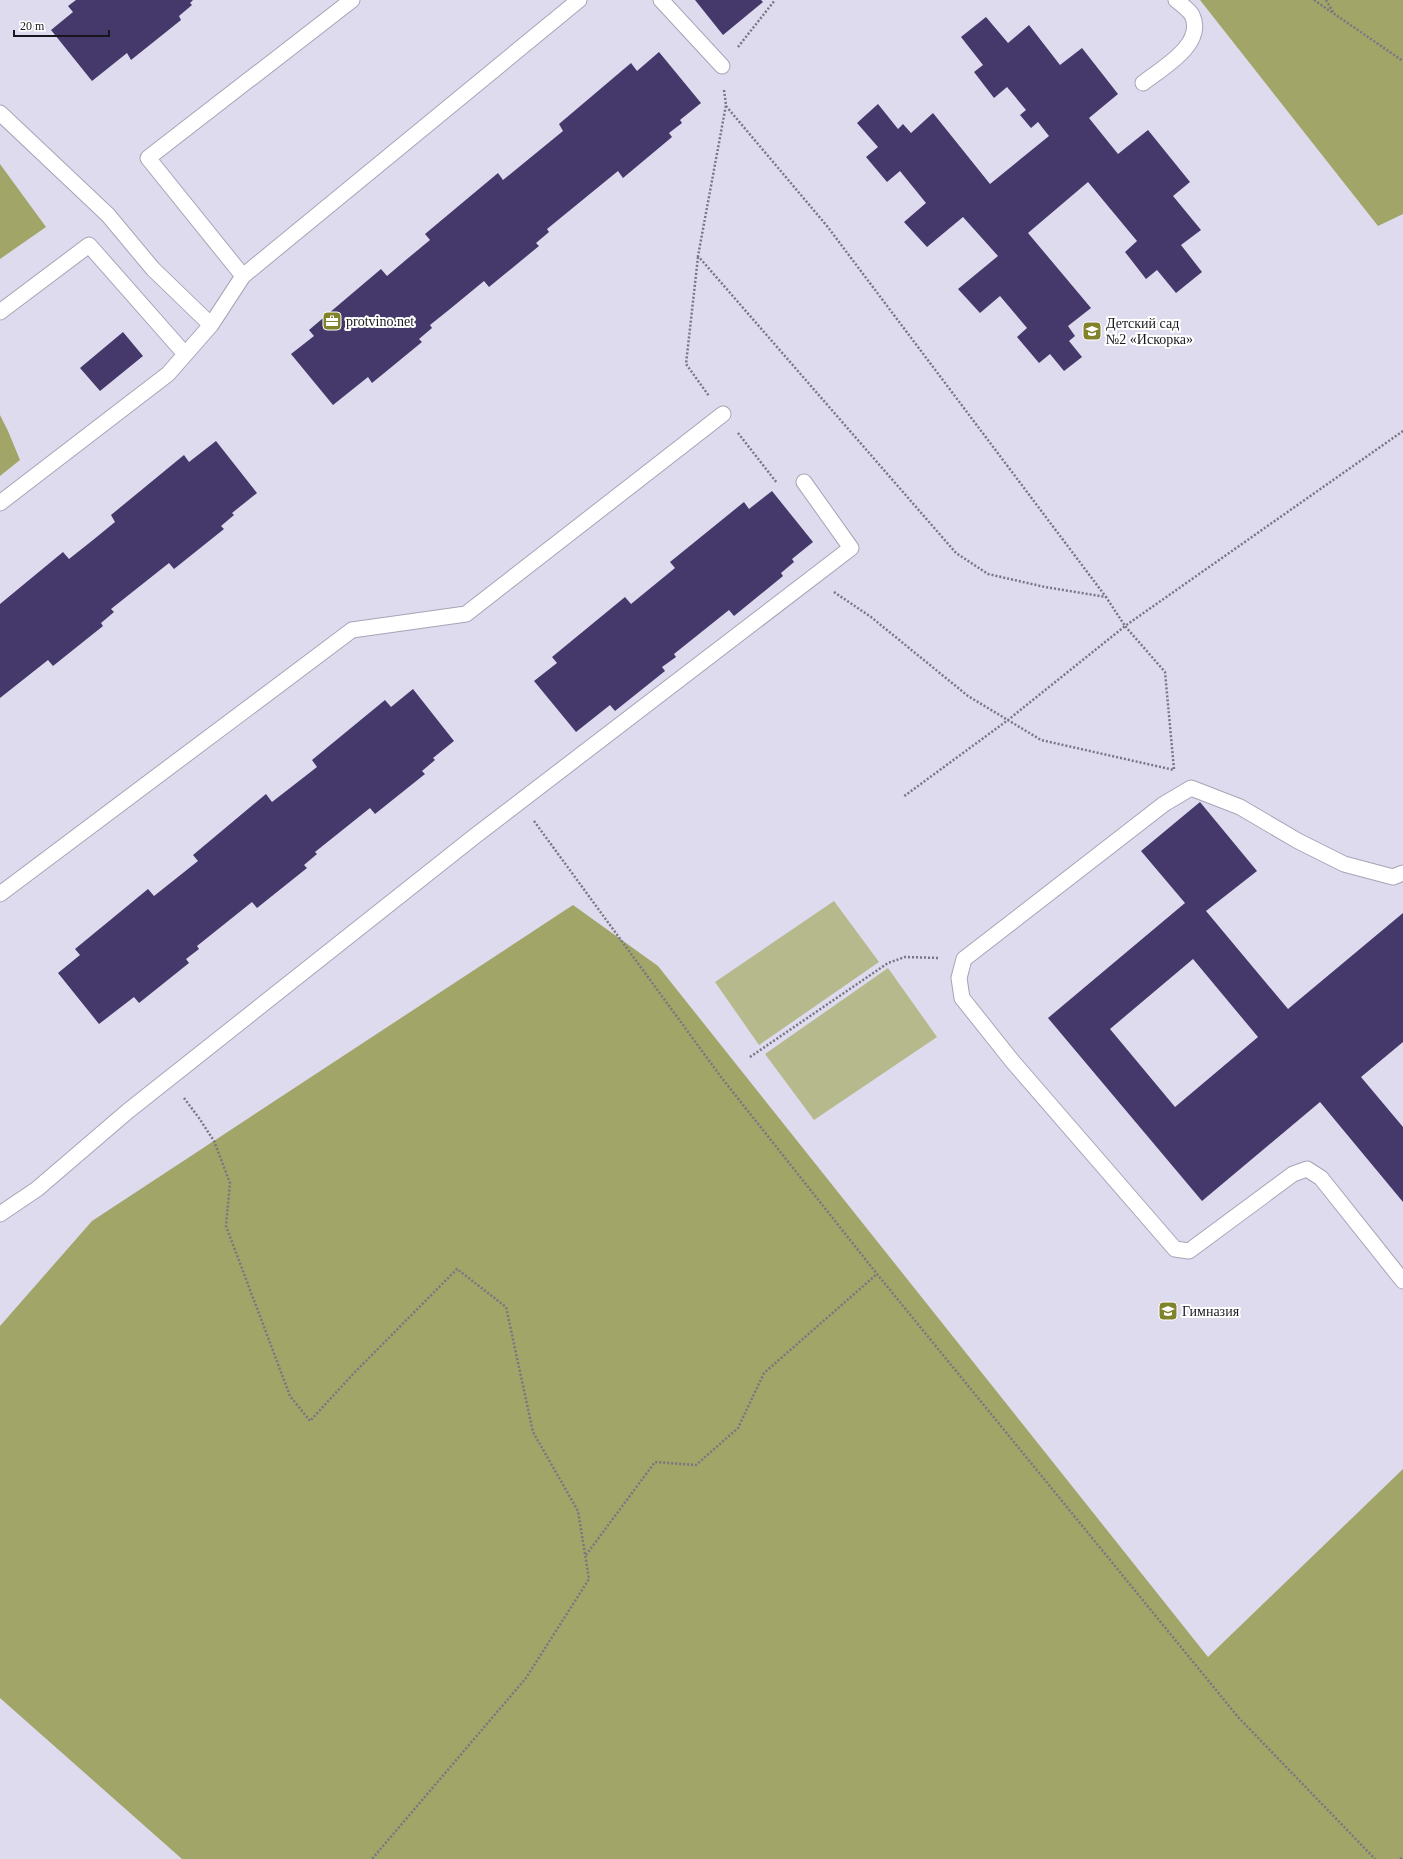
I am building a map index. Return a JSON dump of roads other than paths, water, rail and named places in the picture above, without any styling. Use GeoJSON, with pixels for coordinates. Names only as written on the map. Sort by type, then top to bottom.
{"type":"FeatureCollection","features":[{"type":"Feature","properties":{"kind":"lane"},"geometry":{"type":"LineString","coordinates":[[243,276],[148,158],[352,0]]}},
{"type":"Feature","properties":{"kind":"lane"},"geometry":{"type":"LineString","coordinates":[[0,503],[168,374],[211,325],[243,276],[579,0]]}},
{"type":"Feature","properties":{"kind":"lane"},"geometry":{"type":"LineString","coordinates":[[661,0],[722,66]]}},
{"type":"Feature","properties":{"kind":"lane"},"geometry":{"type":"LineString","coordinates":[[1143,83],[1189,47],[1195,31],[1192,15],[1176,0]]}},
{"type":"Feature","properties":{"kind":"lane"},"geometry":{"type":"LineString","coordinates":[[0,113],[108,215],[153,269],[211,325]]}},
{"type":"Feature","properties":{"kind":"lane"},"geometry":{"type":"LineString","coordinates":[[0,312],[89,245],[185,354]]}},
{"type":"Feature","properties":{"kind":"lane"},"geometry":{"type":"LineString","coordinates":[[0,894],[352,630],[466,614],[723,414]]}},
{"type":"Feature","properties":{"kind":"lane"},"geometry":{"type":"LineString","coordinates":[[0,1214],[37,1189],[128,1111],[520,801],[851,548],[804,482]]}},
{"type":"Feature","properties":{"kind":"lane"},"geometry":{"type":"LineString","coordinates":[[1403,873],[1393,877],[1344,864],[1298,841],[1240,807],[1191,788],[1164,804],[964,959],[959,978],[962,998],[1013,1062],[1175,1249],[1189,1251],[1293,1174],[1307,1168],[1321,1178],[1403,1281]]}},
{"type":"Feature","properties":{"kind":"place","name":"protvino.net"},"geometry":{"type":"Point","coordinates":[332,321]}},
{"type":"Feature","properties":{"kind":"place","name":"Детcкий сад №2 «Искорка»"},"geometry":{"type":"Point","coordinates":[1092,331]}},
{"type":"Feature","properties":{"kind":"place","name":"Гимназия"},"geometry":{"type":"Point","coordinates":[1168,1311]}}]}
